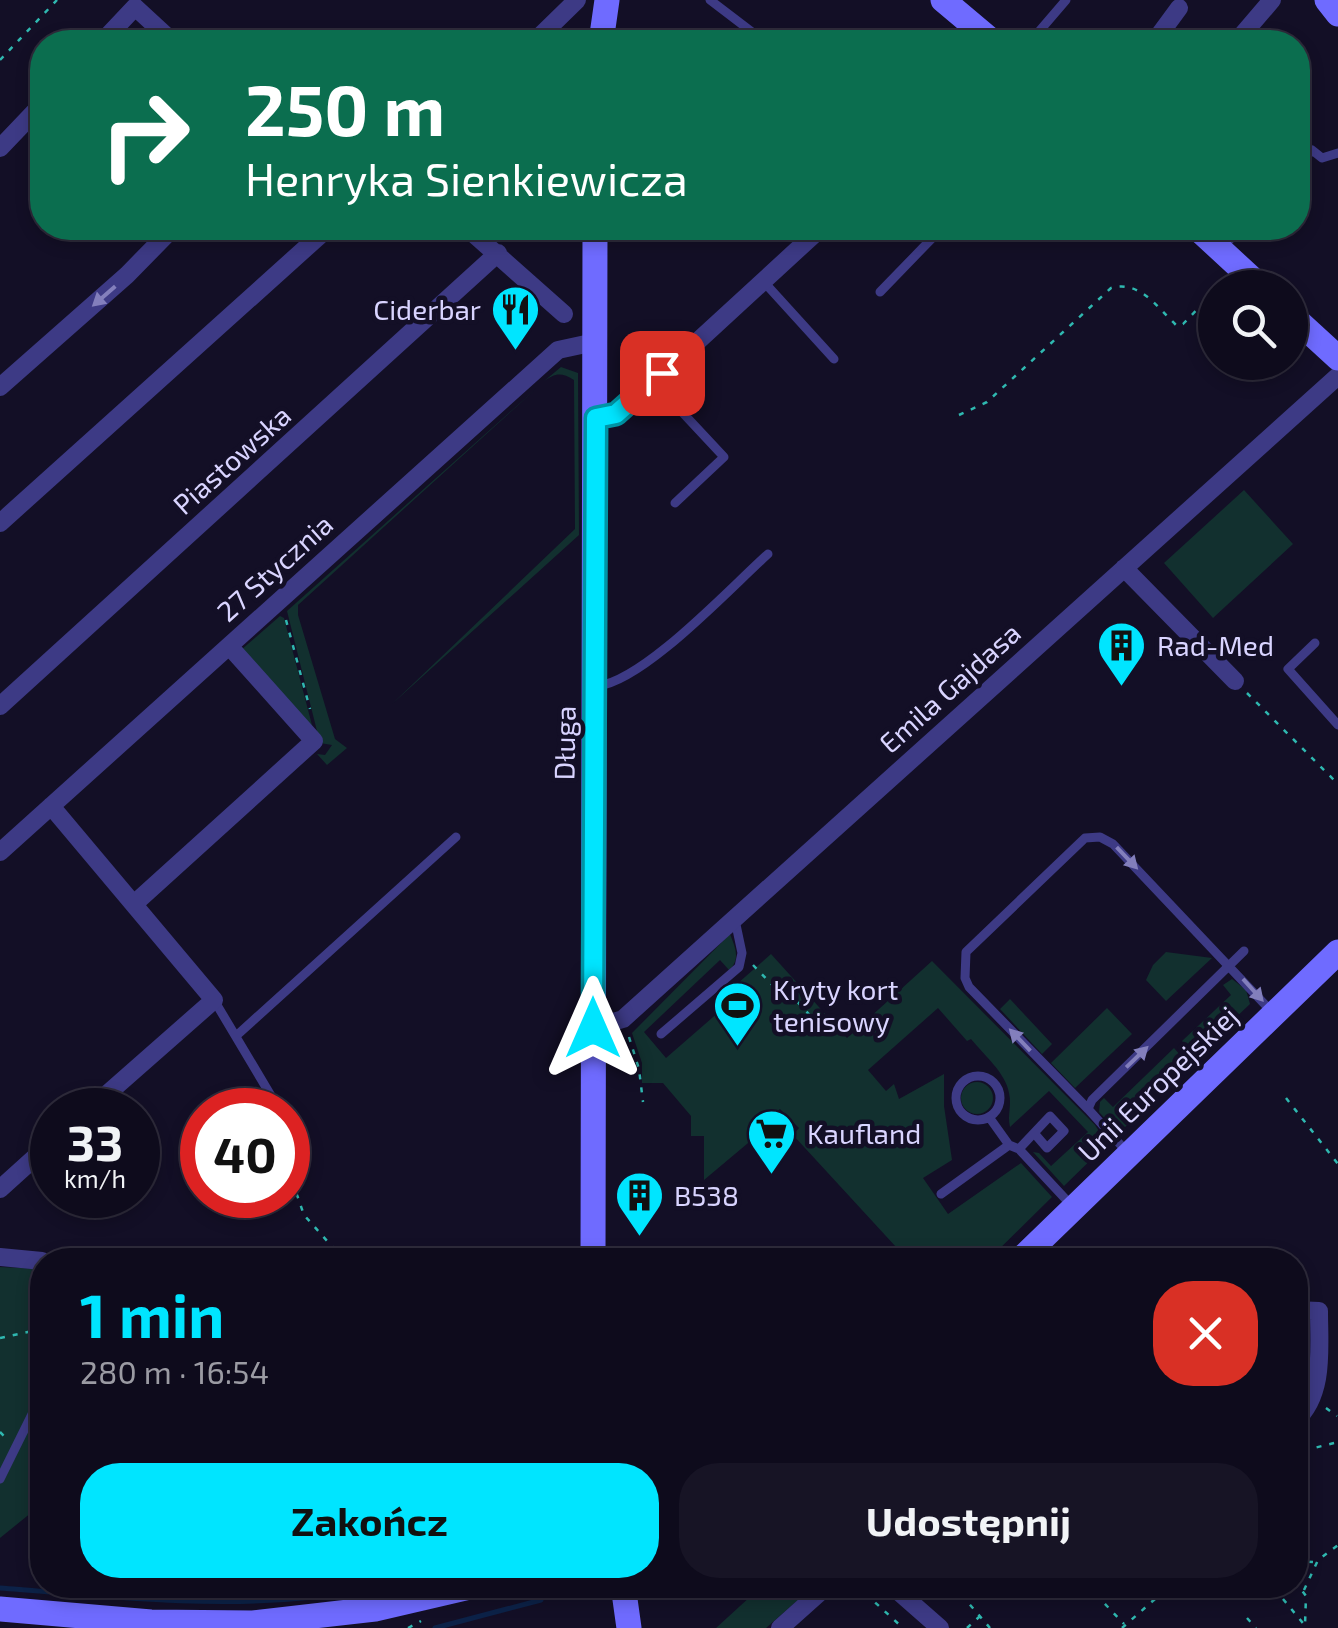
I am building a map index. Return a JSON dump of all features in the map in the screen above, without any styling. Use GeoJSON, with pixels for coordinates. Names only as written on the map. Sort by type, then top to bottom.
{"type":"FeatureCollection","features":[{"type":"Feature","properties":{"kind":"street"},"geometry":{"type":"LineString","coordinates":[[546,30],[577,0]]}},
{"type":"Feature","properties":{"kind":"street"},"geometry":{"type":"LineString","coordinates":[[603,30],[606,0]]}},
{"type":"Feature","properties":{"kind":"street"},"geometry":{"type":"LineString","coordinates":[[943,0],[979,30]]}},
{"type":"Feature","properties":{"kind":"street"},"geometry":{"type":"LineString","coordinates":[[1246,30],[1272,0]]}},
{"type":"Feature","properties":{"kind":"street"},"geometry":{"type":"LineString","coordinates":[[1328,0],[1338,14]]}},
{"type":"Feature","properties":{"kind":"street"},"geometry":{"type":"LineString","coordinates":[[113,30],[135,7],[160,30]]}},
{"type":"Feature","properties":{"kind":"street"},"geometry":{"type":"LineString","coordinates":[[1163,30],[1179,8]]}},
{"type":"Feature","properties":{"kind":"street"},"geometry":{"type":"LineString","coordinates":[[0,148],[30,117]]}},
{"type":"Feature","properties":{"kind":"street"},"geometry":{"type":"LineString","coordinates":[[0,387],[162,240]]}},
{"type":"Feature","properties":{"kind":"street"},"geometry":{"type":"LineString","coordinates":[[0,523],[315,240]]}},
{"type":"Feature","properties":{"kind":"street"},"geometry":{"type":"LineString","coordinates":[[482,240],[564,314]]}},
{"type":"Feature","properties":{"kind":"street","name":"Długa"},"geometry":{"type":"LineString","coordinates":[[593,1248],[595,240]]}},
{"type":"Feature","properties":{"kind":"street"},"geometry":{"type":"LineString","coordinates":[[596,418],[616,414],[807,240]]}},
{"type":"Feature","properties":{"kind":"street"},"geometry":{"type":"LineString","coordinates":[[1210,240],[1243,270]]}},
{"type":"Feature","properties":{"kind":"street","name":"Piastowska"},"geometry":{"type":"LineString","coordinates":[[0,706],[498,253]]}},
{"type":"Feature","properties":{"kind":"street"},"geometry":{"type":"LineString","coordinates":[[1308,330],[1338,358]]}},
{"type":"Feature","properties":{"kind":"street","name":"27 Stycznia"},"geometry":{"type":"LineString","coordinates":[[0,852],[558,350],[595,342]]}},
{"type":"Feature","properties":{"kind":"street","name":"Emila Gajdasa"},"geometry":{"type":"LineString","coordinates":[[593,1028],[623,1019],[1338,376]]}},
{"type":"Feature","properties":{"kind":"street"},"geometry":{"type":"LineString","coordinates":[[1124,568],[1235,680]]}},
{"type":"Feature","properties":{"kind":"street"},"geometry":{"type":"LineString","coordinates":[[134,904],[314,740],[230,646]]}},
{"type":"Feature","properties":{"kind":"street"},"geometry":{"type":"LineString","coordinates":[[52,806],[214,1000],[114,1088]]}},
{"type":"Feature","properties":{"kind":"street","name":"Unii Europejskiej"},"geometry":{"type":"LineString","coordinates":[[1032,1248],[1338,952]]}},
{"type":"Feature","properties":{"kind":"street"},"geometry":{"type":"LineString","coordinates":[[1,1185],[30,1161]]}},
{"type":"Feature","properties":{"kind":"street"},"geometry":{"type":"LineString","coordinates":[[0,1258],[30,1260]]}},
{"type":"Feature","properties":{"kind":"street"},"geometry":{"type":"LineString","coordinates":[[1308,1410],[1316,1392],[1329,1311]]}},
{"type":"Feature","properties":{"kind":"street"},"geometry":{"type":"LineString","coordinates":[[0,1608],[132,1620],[253,1623],[375,1609],[420,1598]]}},
{"type":"Feature","properties":{"kind":"street"},"geometry":{"type":"LineString","coordinates":[[625,1598],[629,1628]]}},
{"type":"Feature","properties":{"kind":"street"},"geometry":{"type":"LineString","coordinates":[[642,1598],[643,1628]]}},
{"type":"Feature","properties":{"kind":"street"},"geometry":{"type":"LineString","coordinates":[[780,1628],[813,1598]]}},
{"type":"Feature","properties":{"kind":"street"},"geometry":{"type":"LineString","coordinates":[[906,1598],[940,1628]]}},
{"type":"Feature","properties":{"kind":"lane"},"geometry":{"type":"LineString","coordinates":[[710,0],[750,30]]}},
{"type":"Feature","properties":{"kind":"lane"},"geometry":{"type":"LineString","coordinates":[[1040,30],[1066,0]]}},
{"type":"Feature","properties":{"kind":"lane"},"geometry":{"type":"LineString","coordinates":[[1310,152],[1322,158],[1338,153]]}},
{"type":"Feature","properties":{"kind":"lane"},"geometry":{"type":"LineString","coordinates":[[880,292],[928,240]]}},
{"type":"Feature","properties":{"kind":"lane"},"geometry":{"type":"LineString","coordinates":[[1220,249],[1229,240]]}},
{"type":"Feature","properties":{"kind":"lane"},"geometry":{"type":"LineString","coordinates":[[762,280],[834,359]]}},
{"type":"Feature","properties":{"kind":"lane"},"geometry":{"type":"LineString","coordinates":[[653,381],[724,457],[675,503]]}},
{"type":"Feature","properties":{"kind":"lane"},"geometry":{"type":"LineString","coordinates":[[596,686],[616,684],[645,665],[768,554]]}},
{"type":"Feature","properties":{"kind":"lane"},"geometry":{"type":"LineString","coordinates":[[1315,644],[1288,669],[1338,725]]}},
{"type":"Feature","properties":{"kind":"lane"},"geometry":{"type":"LineString","coordinates":[[1129,1154],[969,987],[965,978],[966,952],[1076,843],[1093,836],[1113,844],[1274,1014]]}},
{"type":"Feature","properties":{"kind":"lane"},"geometry":{"type":"LineString","coordinates":[[236,1036],[456,837]]}},
{"type":"Feature","properties":{"kind":"lane"},"geometry":{"type":"LineString","coordinates":[[661,1034],[734,974],[742,953],[735,920]]}},
{"type":"Feature","properties":{"kind":"lane"},"geometry":{"type":"LineString","coordinates":[[1088,1110],[1092,1100],[1244,951]]}},
{"type":"Feature","properties":{"kind":"lane"},"geometry":{"type":"LineString","coordinates":[[214,1000],[267,1088]]}},
{"type":"Feature","properties":{"kind":"lane"},"geometry":{"type":"LineString","coordinates":[[982,1076],[998,1086],[1000,1102],[989,1117],[973,1119],[958,1112],[956,1089],[967,1078],[982,1076]]}},
{"type":"Feature","properties":{"kind":"lane"},"geometry":{"type":"LineString","coordinates":[[989,1117],[1074,1208]]}},
{"type":"Feature","properties":{"kind":"lane"},"geometry":{"type":"LineString","coordinates":[[942,1194],[1034,1133]]}},
{"type":"Feature","properties":{"kind":"lane"},"geometry":{"type":"LineString","coordinates":[[0,1479],[30,1418]]}},
{"type":"Feature","properties":{"kind":"path"},"geometry":{"type":"LineString","coordinates":[[0,60],[57,0]]}},
{"type":"Feature","properties":{"kind":"path"},"geometry":{"type":"LineString","coordinates":[[959,414],[987,402],[1111,288],[1124,284],[1135,287],[1177,326],[1198,309]]}},
{"type":"Feature","properties":{"kind":"path"},"geometry":{"type":"LineString","coordinates":[[280,599],[315,729],[314,740]]}},
{"type":"Feature","properties":{"kind":"path"},"geometry":{"type":"LineString","coordinates":[[1235,680],[1338,784]]}},
{"type":"Feature","properties":{"kind":"path"},"geometry":{"type":"LineString","coordinates":[[742,953],[778,992],[784,987],[815,1021]]}},
{"type":"Feature","properties":{"kind":"path"},"geometry":{"type":"LineString","coordinates":[[623,1019],[639,1068],[643,1102]]}},
{"type":"Feature","properties":{"kind":"path"},"geometry":{"type":"LineString","coordinates":[[1286,1098],[1338,1164]]}},
{"type":"Feature","properties":{"kind":"path"},"geometry":{"type":"LineString","coordinates":[[307,1218],[333,1248]]}},
{"type":"Feature","properties":{"kind":"path"},"geometry":{"type":"LineString","coordinates":[[0,1338],[30,1332]]}},
{"type":"Feature","properties":{"kind":"path"},"geometry":{"type":"LineString","coordinates":[[1308,1450],[1338,1442]]}},
{"type":"Feature","properties":{"kind":"path"},"geometry":{"type":"LineString","coordinates":[[1308,1581],[1316,1562],[1338,1545]]}},
{"type":"Feature","properties":{"kind":"path"},"geometry":{"type":"LineString","coordinates":[[1308,1562],[1316,1562]]}},
{"type":"Feature","properties":{"kind":"path"},"geometry":{"type":"LineString","coordinates":[[870,1598],[903,1628]]}},
{"type":"Feature","properties":{"kind":"path"},"geometry":{"type":"LineString","coordinates":[[964,1598],[990,1628]]}},
{"type":"Feature","properties":{"kind":"path"},"geometry":{"type":"LineString","coordinates":[[1099,1598],[1124,1626],[1156,1598]]}},
{"type":"Feature","properties":{"kind":"path"},"geometry":{"type":"LineString","coordinates":[[1304,1598],[1306,1626]]}},
{"type":"Feature","properties":{"kind":"path"},"geometry":{"type":"LineString","coordinates":[[1283,1599],[1306,1626]]}},
{"type":"Feature","properties":{"kind":"path"},"geometry":{"type":"LineString","coordinates":[[1110,1609],[1116,1604]]}},
{"type":"Feature","properties":{"kind":"path"},"geometry":{"type":"LineString","coordinates":[[967,1628],[980,1616]]}},
{"type":"Feature","properties":{"kind":"path"},"geometry":{"type":"LineString","coordinates":[[1247,1618],[1256,1628]]}},
{"type":"Feature","properties":{"kind":"path"},"geometry":{"type":"LineString","coordinates":[[408,1628],[418,1622]]}},
{"type":"Feature","properties":{"kind":"green space"},"geometry":{"type":"Polygon","coordinates":[[[561,367],[578,373],[579,535],[392,704],[575,529],[574,380],[558,375],[543,382],[561,367]]]}},
{"type":"Feature","properties":{"kind":"green space"},"geometry":{"type":"Polygon","coordinates":[[[537,388],[298,605],[335,739],[347,748],[327,765],[317,754],[325,755],[332,745],[320,743],[287,611],[537,388]]]}},
{"type":"Feature","properties":{"kind":"green space"},"geometry":{"type":"Polygon","coordinates":[[[1244,490],[1293,544],[1213,618],[1164,563],[1244,490]]]}},
{"type":"Feature","properties":{"kind":"green space"},"geometry":{"type":"Polygon","coordinates":[[[280,616],[284,618],[313,729],[241,650],[280,616]]]}},
{"type":"Feature","properties":{"kind":"green space"},"geometry":{"type":"Polygon","coordinates":[[[730,934],[736,953],[733,966],[729,970],[720,960],[644,1032],[666,1058],[743,991],[737,984],[771,954],[847,1038],[932,961],[1095,1125],[1107,1144],[1064,1186],[1033,1152],[1051,1166],[1088,1132],[1049,1091],[1010,1127],[1010,1097],[1003,1078],[971,1039],[967,1041],[938,1008],[868,1070],[886,1091],[894,1084],[899,1099],[944,1074],[952,1160],[923,1178],[948,1214],[1021,1163],[1052,1197],[1000,1248],[897,1248],[793,1135],[799,1128],[780,1109],[767,1118],[760,1133],[704,1180],[704,1136],[691,1136],[691,1116],[663,1083],[642,1083],[642,1063],[632,1033],[730,934]]]}},
{"type":"Feature","properties":{"kind":"green space"},"geometry":{"type":"Polygon","coordinates":[[[1166,952],[1212,958],[1166,1001],[1146,980],[1153,965],[1166,952]]]}},
{"type":"Feature","properties":{"kind":"green space"},"geometry":{"type":"Polygon","coordinates":[[[1232,979],[1246,990],[1250,1004],[1195,1056],[1182,1041],[1231,995],[1223,985],[1232,979]]]}},
{"type":"Feature","properties":{"kind":"green space"},"geometry":{"type":"Polygon","coordinates":[[[1010,999],[1052,1044],[1042,1054],[1000,1009],[1010,999]]]}},
{"type":"Feature","properties":{"kind":"green space"},"geometry":{"type":"Polygon","coordinates":[[[1107,1008],[1132,1034],[1075,1088],[1051,1063],[1107,1008]]]}},
{"type":"Feature","properties":{"kind":"green space"},"geometry":{"type":"Polygon","coordinates":[[[1174,1048],[1189,1065],[1122,1130],[1111,1125],[1099,1112],[1100,1102],[1104,1098],[1113,1107],[1174,1048]]]}},
{"type":"Feature","properties":{"kind":"green space"},"geometry":{"type":"Polygon","coordinates":[[[977,1082],[989,1086],[993,1098],[989,1110],[977,1114],[965,1110],[961,1098],[965,1086],[977,1082]]]}},
{"type":"Feature","properties":{"kind":"green space"},"geometry":{"type":"Polygon","coordinates":[[[0,1267],[30,1268],[30,1514],[0,1538],[0,1267]]]}},
{"type":"Feature","properties":{"kind":"green space"},"geometry":{"type":"Polygon","coordinates":[[[749,1598],[800,1598],[766,1628],[716,1628],[749,1598]]]}},
{"type":"Feature","properties":{"kind":"waterway"},"geometry":{"type":"LineString","coordinates":[[0,1588],[30,1590]]}},
{"type":"Feature","properties":{"kind":"waterway"},"geometry":{"type":"LineString","coordinates":[[131,1598],[301,1598]]}},
{"type":"Feature","properties":{"kind":"waterway"},"geometry":{"type":"LineString","coordinates":[[435,1628],[540,1598]]}},
{"type":"Feature","properties":{"kind":"place","name":"Ciderbar"},"geometry":{"type":"Point","coordinates":[516,352]}},
{"type":"Feature","properties":{"kind":"place","name":"Rad-Med"},"geometry":{"type":"Point","coordinates":[1122,688]}},
{"type":"Feature","properties":{"kind":"place","name":"Kryty kort tenisowy"},"geometry":{"type":"Point","coordinates":[738,1048]}},
{"type":"Feature","properties":{"kind":"place","name":"Kaufland"},"geometry":{"type":"Point","coordinates":[772,1176]}},
{"type":"Feature","properties":{"kind":"place","name":"B538"},"geometry":{"type":"Point","coordinates":[639,1238]}},
{"type":"Feature","properties":{"kind":"route"},"geometry":{"type":"LineString","coordinates":[[593,1028],[596,418],[616,414],[662,373]]}}]}
